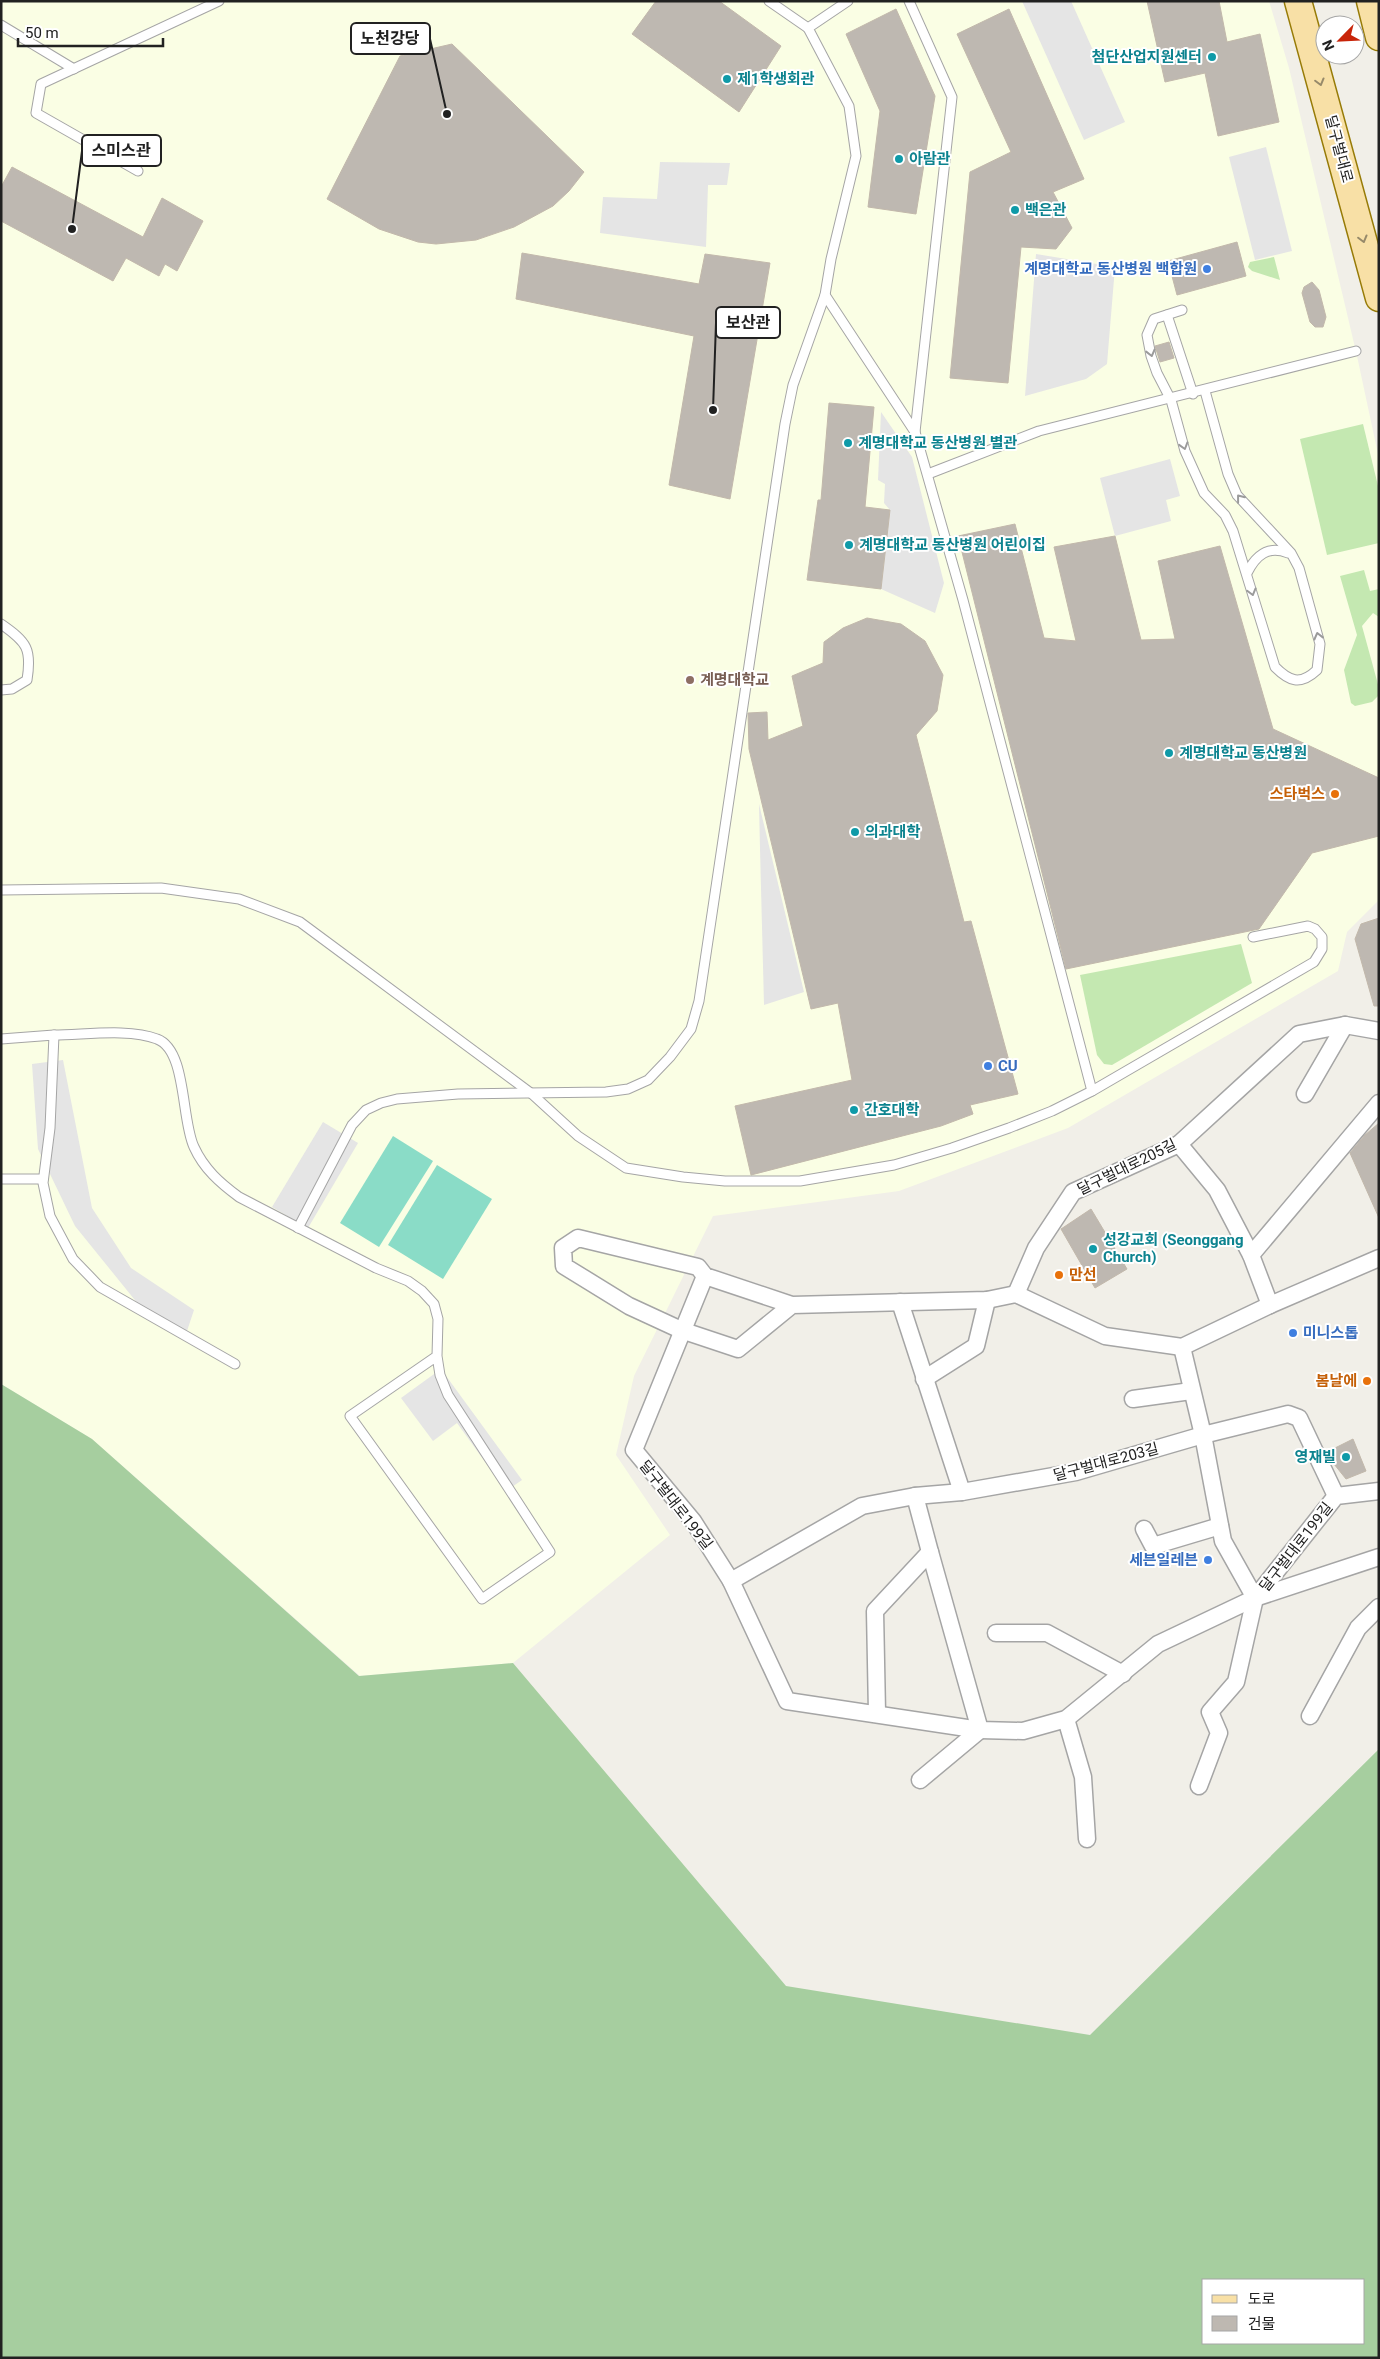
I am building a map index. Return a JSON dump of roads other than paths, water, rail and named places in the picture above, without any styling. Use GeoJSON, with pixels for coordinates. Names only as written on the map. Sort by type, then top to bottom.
{"type":"FeatureCollection","features":[{"type":"Feature","properties":{"kind":"main road","name":"달구벌대로"},"geometry":{"type":"LineString","coordinates":[[1298,1],[1379,298]]}},
{"type":"Feature","properties":{"kind":"main road"},"geometry":{"type":"LineString","coordinates":[[1370,1],[1379,37]]}},
{"type":"Feature","properties":{"kind":"street","name":"달구벌대로205길"},"geometry":{"type":"LineString","coordinates":[[1016,1294],[1036,1248],[1073,1192],[1179,1144],[1299,1034],[1345,1025],[1379,1031]]}},
{"type":"Feature","properties":{"kind":"street"},"geometry":{"type":"LineString","coordinates":[[1304,1094],[1345,1025]]}},
{"type":"Feature","properties":{"kind":"street"},"geometry":{"type":"LineString","coordinates":[[1251,1255],[1379,1103]]}},
{"type":"Feature","properties":{"kind":"street"},"geometry":{"type":"LineString","coordinates":[[1179,1144],[1217,1190],[1251,1255],[1270,1305]]}},
{"type":"Feature","properties":{"kind":"street"},"geometry":{"type":"LineString","coordinates":[[792,1306],[738,1349],[681,1330],[629,1306],[564,1266],[563,1248],[578,1238],[698,1267],[706,1276],[792,1306],[987,1300],[1016,1294],[1105,1336],[1182,1347],[1270,1305],[1379,1259]]}},
{"type":"Feature","properties":{"kind":"street","name":"달구벌대로199길"},"geometry":{"type":"LineString","coordinates":[[706,1276],[681,1330],[634,1450],[693,1521],[731,1581],[787,1700],[980,1730],[1023,1731],[1066,1719],[1158,1644],[1255,1598],[1379,1557]]}},
{"type":"Feature","properties":{"kind":"street"},"geometry":{"type":"LineString","coordinates":[[924,1378],[976,1346],[987,1300]]}},
{"type":"Feature","properties":{"kind":"street"},"geometry":{"type":"LineString","coordinates":[[900,1302],[962,1492]]}},
{"type":"Feature","properties":{"kind":"street"},"geometry":{"type":"LineString","coordinates":[[1182,1347],[1191,1391],[1203,1434]]}},
{"type":"Feature","properties":{"kind":"street"},"geometry":{"type":"LineString","coordinates":[[1133,1399],[1191,1391]]}},
{"type":"Feature","properties":{"kind":"street","name":"달구벌대로199길"},"geometry":{"type":"LineString","coordinates":[[1255,1598],[1223,1541],[1203,1434],[1288,1414],[1299,1418],[1336,1496]]}},
{"type":"Feature","properties":{"kind":"street","name":"달구벌대로203길"},"geometry":{"type":"LineString","coordinates":[[731,1581],[862,1506],[915,1496],[962,1492],[1076,1472],[1203,1434]]}},
{"type":"Feature","properties":{"kind":"street","name":"달구벌대로199길"},"geometry":{"type":"LineString","coordinates":[[1199,1786],[1219,1733],[1210,1712],[1236,1682],[1255,1598],[1336,1496],[1379,1490]]}},
{"type":"Feature","properties":{"kind":"street"},"geometry":{"type":"LineString","coordinates":[[915,1496],[980,1730],[920,1780]]}},
{"type":"Feature","properties":{"kind":"street"},"geometry":{"type":"LineString","coordinates":[[1144,1529],[1153,1546],[1220,1526]]}},
{"type":"Feature","properties":{"kind":"street"},"geometry":{"type":"LineString","coordinates":[[877,1713],[875,1611],[930,1552]]}},
{"type":"Feature","properties":{"kind":"street"},"geometry":{"type":"LineString","coordinates":[[1310,1716],[1358,1628],[1379,1607]]}},
{"type":"Feature","properties":{"kind":"street"},"geometry":{"type":"LineString","coordinates":[[996,1633],[1047,1633],[1123,1674]]}},
{"type":"Feature","properties":{"kind":"street"},"geometry":{"type":"LineString","coordinates":[[1066,1719],[1083,1777],[1087,1839]]}},
{"type":"Feature","properties":{"kind":"lane"},"geometry":{"type":"LineString","coordinates":[[138,171],[36,113],[41,84],[219,1]]}},
{"type":"Feature","properties":{"kind":"lane"},"geometry":{"type":"LineString","coordinates":[[298,1228],[352,1124],[366,1110],[396,1099],[458,1094],[532,1094],[628,1089],[648,1080],[670,1058],[692,1029],[699,1001],[725,837],[765,550],[793,386],[825,295],[831,258],[856,156],[849,106],[808,28],[770,1]]}},
{"type":"Feature","properties":{"kind":"lane"},"geometry":{"type":"LineString","coordinates":[[808,28],[848,1]]}},
{"type":"Feature","properties":{"kind":"lane"},"geometry":{"type":"LineString","coordinates":[[909,1],[952,97],[914,432]]}},
{"type":"Feature","properties":{"kind":"lane"},"geometry":{"type":"LineString","coordinates":[[1,25],[74,68]]}},
{"type":"Feature","properties":{"kind":"lane"},"geometry":{"type":"LineString","coordinates":[[825,295],[914,432],[928,474],[1092,1091]]}},
{"type":"Feature","properties":{"kind":"lane"},"geometry":{"type":"LineString","coordinates":[[1182,310],[1154,319],[1147,334],[1157,374],[1171,400],[1190,463],[1204,493],[1225,515],[1233,531],[1275,667],[1286,678],[1293,680],[1304,678],[1317,670],[1320,644],[1302,578],[1291,554],[1237,495],[1228,474],[1205,391]]}},
{"type":"Feature","properties":{"kind":"lane"},"geometry":{"type":"LineString","coordinates":[[1167,314],[1193,394]]}},
{"type":"Feature","properties":{"kind":"lane"},"geometry":{"type":"LineString","coordinates":[[928,474],[1039,432],[1171,400],[1356,351]]}},
{"type":"Feature","properties":{"kind":"lane"},"geometry":{"type":"LineString","coordinates":[[1247,572],[1255,559],[1272,549],[1291,554]]}},
{"type":"Feature","properties":{"kind":"lane"},"geometry":{"type":"LineString","coordinates":[[1,624],[21,638],[30,659],[27,680],[12,688],[1,690]]}},
{"type":"Feature","properties":{"kind":"lane"},"geometry":{"type":"LineString","coordinates":[[1,890],[161,888],[239,899],[300,922],[532,1094],[578,1136],[626,1168],[683,1177],[725,1181],[790,1181],[894,1165],[952,1148],[1052,1111],[1092,1091],[1314,962],[1322,949],[1322,937],[1316,929],[1308,926],[1253,937]]}},
{"type":"Feature","properties":{"kind":"lane"},"geometry":{"type":"LineString","coordinates":[[1,1039],[54,1036],[145,1035],[159,1039],[167,1045],[173,1054],[179,1073],[187,1124],[193,1146],[204,1167],[221,1184],[239,1197],[298,1228],[376,1268],[408,1281],[422,1291],[434,1304],[438,1319],[437,1356],[440,1375],[448,1395],[550,1552],[482,1599],[350,1416],[437,1356]]}},
{"type":"Feature","properties":{"kind":"lane"},"geometry":{"type":"LineString","coordinates":[[54,1036],[50,1128],[43,1179],[50,1216],[74,1259],[100,1287],[235,1364]]}},
{"type":"Feature","properties":{"kind":"lane"},"geometry":{"type":"LineString","coordinates":[[1,1179],[43,1179]]}},
{"type":"Feature","properties":{"kind":"place","name":"첨단산업지원센터"},"geometry":{"type":"Point","coordinates":[1212,57]}},
{"type":"Feature","properties":{"kind":"place","name":"제1학생회관"},"geometry":{"type":"Point","coordinates":[727,79]}},
{"type":"Feature","properties":{"kind":"place","name":"노천강당"},"geometry":{"type":"Point","coordinates":[447,114]}},
{"type":"Feature","properties":{"kind":"place","name":"아람관"},"geometry":{"type":"Point","coordinates":[899,159]}},
{"type":"Feature","properties":{"kind":"place","name":"백은관"},"geometry":{"type":"Point","coordinates":[1015,210]}},
{"type":"Feature","properties":{"kind":"place","name":"스미스관"},"geometry":{"type":"Point","coordinates":[72,229]}},
{"type":"Feature","properties":{"kind":"place","name":"계명대학교 동산병원 백합원"},"geometry":{"type":"Point","coordinates":[1207,269]}},
{"type":"Feature","properties":{"kind":"place","name":"보산관"},"geometry":{"type":"Point","coordinates":[713,410]}},
{"type":"Feature","properties":{"kind":"place","name":"계명대학교 동산병원 별관"},"geometry":{"type":"Point","coordinates":[848,443]}},
{"type":"Feature","properties":{"kind":"place","name":"계명대학교 동산병원 어린이집"},"geometry":{"type":"Point","coordinates":[849,545]}},
{"type":"Feature","properties":{"kind":"place","name":"계명대학교"},"geometry":{"type":"Point","coordinates":[690,680]}},
{"type":"Feature","properties":{"kind":"place","name":"계명대학교 동산병원"},"geometry":{"type":"Point","coordinates":[1169,753]}},
{"type":"Feature","properties":{"kind":"place","name":"스타벅스"},"geometry":{"type":"Point","coordinates":[1335,794]}},
{"type":"Feature","properties":{"kind":"place","name":"의과대학"},"geometry":{"type":"Point","coordinates":[855,832]}},
{"type":"Feature","properties":{"kind":"place","name":"CU"},"geometry":{"type":"Point","coordinates":[988,1066]}},
{"type":"Feature","properties":{"kind":"place","name":"간호대학"},"geometry":{"type":"Point","coordinates":[854,1110]}},
{"type":"Feature","properties":{"kind":"place","name":"성강교회 (Seonggang Church)"},"geometry":{"type":"Point","coordinates":[1093,1249]}},
{"type":"Feature","properties":{"kind":"place","name":"만선"},"geometry":{"type":"Point","coordinates":[1059,1275]}},
{"type":"Feature","properties":{"kind":"place","name":"미니스톱"},"geometry":{"type":"Point","coordinates":[1293,1333]}},
{"type":"Feature","properties":{"kind":"place","name":"봄날에"},"geometry":{"type":"Point","coordinates":[1367,1381]}},
{"type":"Feature","properties":{"kind":"place","name":"영재빌"},"geometry":{"type":"Point","coordinates":[1346,1457]}},
{"type":"Feature","properties":{"kind":"place","name":"세븐일레븐"},"geometry":{"type":"Point","coordinates":[1208,1560]}}]}
